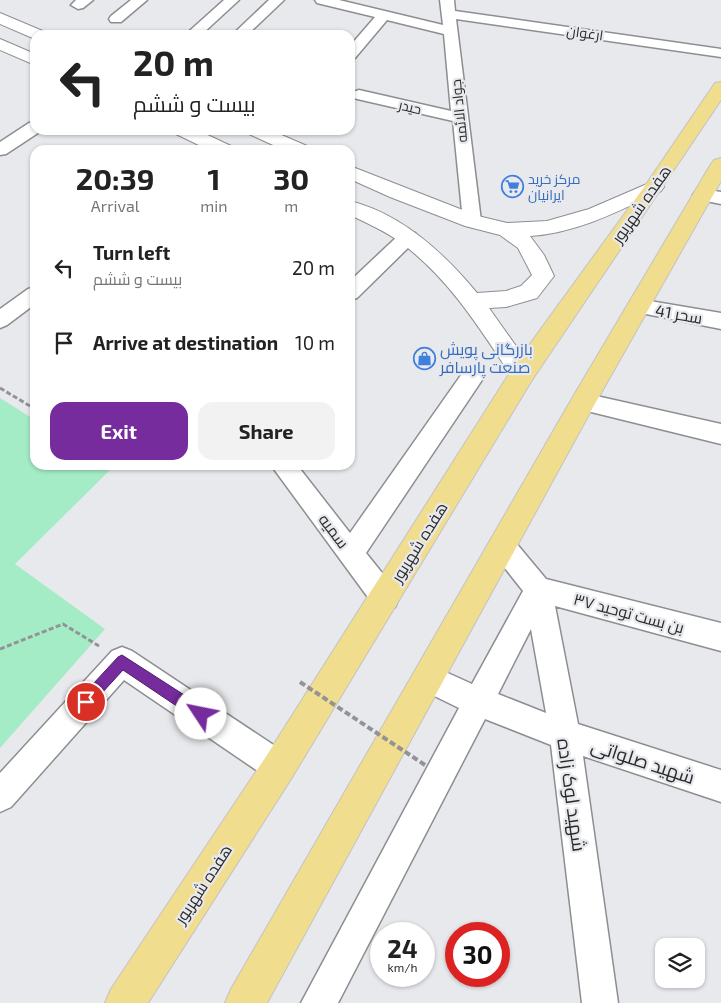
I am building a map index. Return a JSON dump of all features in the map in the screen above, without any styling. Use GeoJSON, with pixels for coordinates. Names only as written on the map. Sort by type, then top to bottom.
{"type":"FeatureCollection","features":[{"type":"Feature","properties":{"kind":"main road"},"geometry":{"type":"LineString","coordinates":[[0,18],[30,31]]}},
{"type":"Feature","properties":{"kind":"main road"},"geometry":{"type":"LineString","coordinates":[[0,44],[30,58]]}},
{"type":"Feature","properties":{"kind":"main road","name":"هفده شهریور"},"geometry":{"type":"LineString","coordinates":[[125,1003],[279,767],[523,373],[654,187],[721,87]]}},
{"type":"Feature","properties":{"kind":"main road"},"geometry":{"type":"LineString","coordinates":[[192,135],[214,145]]}},
{"type":"Feature","properties":{"kind":"main road"},"geometry":{"type":"LineString","coordinates":[[266,135],[289,145]]}},
{"type":"Feature","properties":{"kind":"main road"},"geometry":{"type":"LineString","coordinates":[[245,1003],[638,306],[712,197],[721,164]]}},
{"type":"Feature","properties":{"kind":"main road"},"geometry":{"type":"LineString","coordinates":[[355,174],[472,221],[507,230],[519,236],[536,257],[543,276],[529,292],[506,299],[470,301]]}},
{"type":"Feature","properties":{"kind":"main road"},"geometry":{"type":"LineString","coordinates":[[507,230],[548,228],[596,214],[654,187]]}},
{"type":"Feature","properties":{"kind":"main road"},"geometry":{"type":"LineString","coordinates":[[355,210],[408,237],[439,265],[470,301],[523,373]]}},
{"type":"Feature","properties":{"kind":"street"},"geometry":{"type":"LineString","coordinates":[[116,19],[140,0]]}},
{"type":"Feature","properties":{"kind":"street"},"geometry":{"type":"LineString","coordinates":[[198,30],[232,0]]}},
{"type":"Feature","properties":{"kind":"street"},"geometry":{"type":"LineString","coordinates":[[244,30],[277,0]]}},
{"type":"Feature","properties":{"kind":"street"},"geometry":{"type":"LineString","coordinates":[[322,0],[451,31]]}},
{"type":"Feature","properties":{"kind":"street","name":"جواد الائمه"},"geometry":{"type":"LineString","coordinates":[[448,7],[472,221]]}},
{"type":"Feature","properties":{"kind":"street","name":"ارغوان"},"geometry":{"type":"LineString","coordinates":[[448,7],[721,53]]}},
{"type":"Feature","properties":{"kind":"street"},"geometry":{"type":"LineString","coordinates":[[355,49],[384,15]]}},
{"type":"Feature","properties":{"kind":"street","name":"حیدر"},"geometry":{"type":"LineString","coordinates":[[359,95],[460,118]]}},
{"type":"Feature","properties":{"kind":"street"},"geometry":{"type":"LineString","coordinates":[[0,150],[30,130]]}},
{"type":"Feature","properties":{"kind":"street"},"geometry":{"type":"LineString","coordinates":[[355,288],[408,237]]}},
{"type":"Feature","properties":{"kind":"street"},"geometry":{"type":"LineString","coordinates":[[0,320],[30,298]]}},
{"type":"Feature","properties":{"kind":"street","name":"سحر 41"},"geometry":{"type":"LineString","coordinates":[[638,306],[721,321]]}},
{"type":"Feature","properties":{"kind":"street"},"geometry":{"type":"LineString","coordinates":[[351,553],[474,374]]}},
{"type":"Feature","properties":{"kind":"street"},"geometry":{"type":"LineString","coordinates":[[583,402],[721,434]]}},
{"type":"Feature","properties":{"kind":"street","name":"سمیه"},"geometry":{"type":"LineString","coordinates":[[287,470],[385,598]]}},
{"type":"Feature","properties":{"kind":"street"},"geometry":{"type":"LineString","coordinates":[[319,1003],[538,589],[502,546]]}},
{"type":"Feature","properties":{"kind":"street","name":"بن بست توحید ۳۷"},"geometry":{"type":"LineString","coordinates":[[538,589],[721,638]]}},
{"type":"Feature","properties":{"kind":"street","name":"شهید لوک زاده"},"geometry":{"type":"LineString","coordinates":[[538,589],[565,736],[600,1003]]}},
{"type":"Feature","properties":{"kind":"street"},"geometry":{"type":"LineString","coordinates":[[0,796],[122,661],[279,767]]}},
{"type":"Feature","properties":{"kind":"street","name":"شهید صلواتی"},"geometry":{"type":"LineString","coordinates":[[428,678],[477,702],[565,736],[721,786]]}},
{"type":"Feature","properties":{"kind":"path"},"geometry":{"type":"LineString","coordinates":[[0,388],[30,406]]}},
{"type":"Feature","properties":{"kind":"path"},"geometry":{"type":"LineString","coordinates":[[0,649],[63,624],[122,661]]}},
{"type":"Feature","properties":{"kind":"path"},"geometry":{"type":"LineString","coordinates":[[300,682],[426,765]]}},
{"type":"Feature","properties":{"kind":"green space"},"geometry":{"type":"Polygon","coordinates":[[[0,398],[30,417],[30,470],[110,470],[15,564],[105,629],[0,748],[0,398]]]}},
{"type":"Feature","properties":{"kind":"place","name":"مرکز خرید ایرانیان"},"geometry":{"type":"Point","coordinates":[512,187]}},
{"type":"Feature","properties":{"kind":"place","name":"بازرگانی پویش صنعت پارسافر"},"geometry":{"type":"Point","coordinates":[424,358]}},
{"type":"Feature","properties":{"kind":"route"},"geometry":{"type":"LineString","coordinates":[[86,702],[122,661],[201,714]]}}]}
